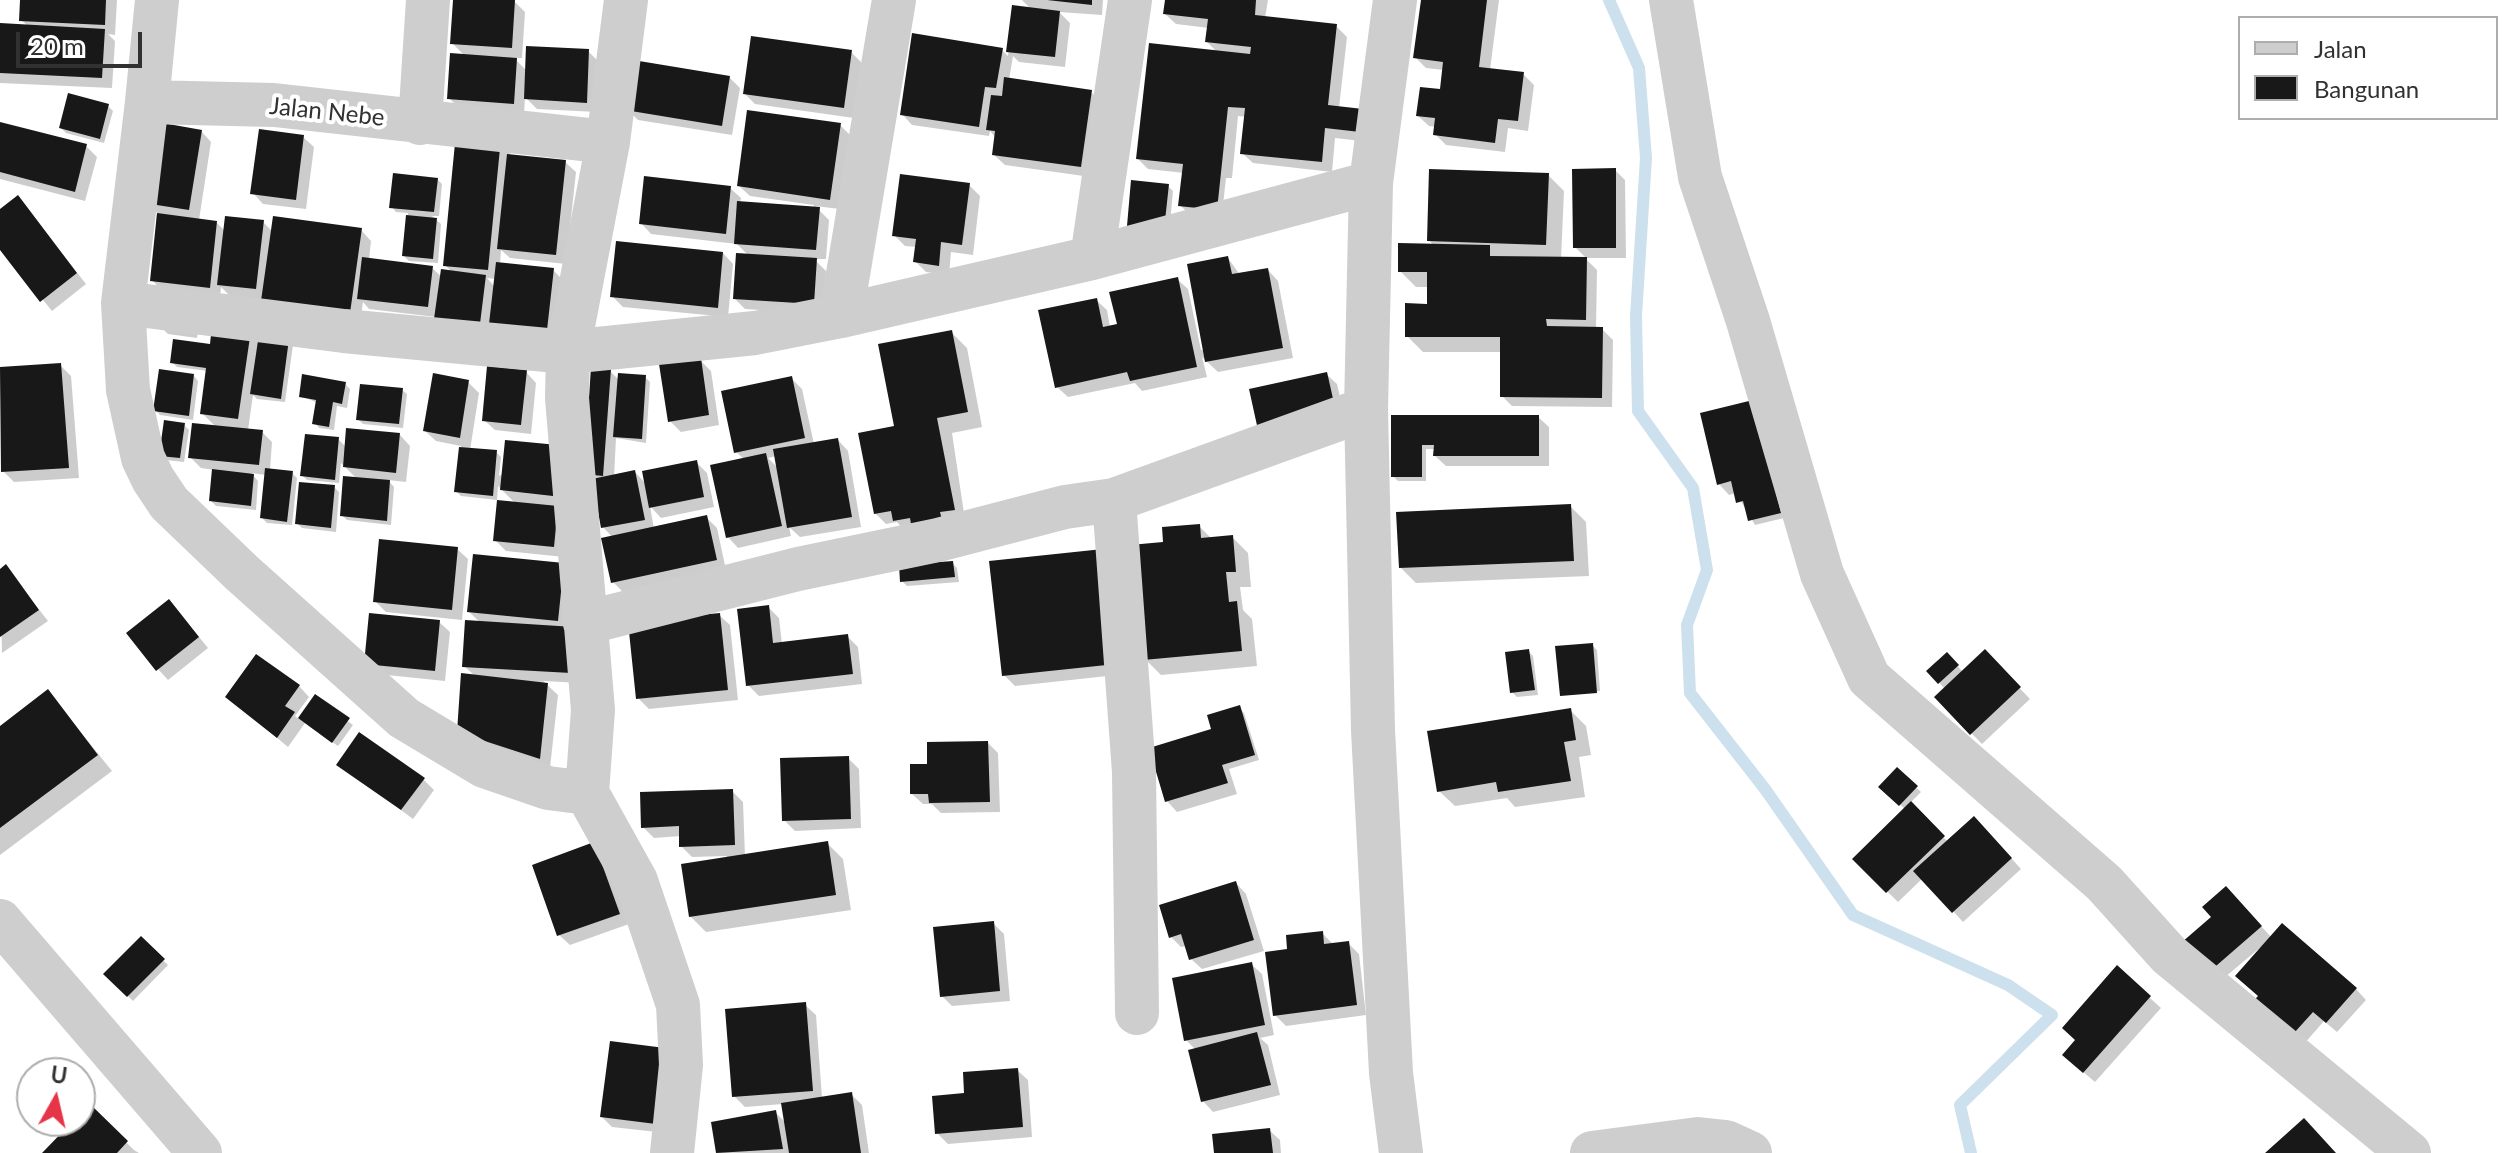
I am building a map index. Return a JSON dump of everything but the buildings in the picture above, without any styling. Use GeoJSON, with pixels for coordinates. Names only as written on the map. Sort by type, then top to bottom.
{"type":"FeatureCollection","features":[{"type":"Feature","properties":{"kind":"street"},"geometry":{"type":"LineString","coordinates":[[157,0],[123,303],[128,390],[143,458],[169,503],[404,718],[484,766],[548,788],[587,793]]}},
{"type":"Feature","properties":{"kind":"street"},"geometry":{"type":"LineString","coordinates":[[420,123],[428,0]]}},
{"type":"Feature","properties":{"kind":"street"},"geometry":{"type":"LineString","coordinates":[[626,0],[608,142],[568,352],[567,398],[593,710],[587,793],[636,881],[678,1005],[681,1065],[672,1153]]}},
{"type":"Feature","properties":{"kind":"street"},"geometry":{"type":"LineString","coordinates":[[841,316],[894,0]]}},
{"type":"Feature","properties":{"kind":"street"},"geometry":{"type":"LineString","coordinates":[[1092,258],[1130,0]]}},
{"type":"Feature","properties":{"kind":"street"},"geometry":{"type":"LineString","coordinates":[[1395,0],[1371,183],[1366,409],[1373,730],[1391,1073],[1401,1153]]}},
{"type":"Feature","properties":{"kind":"street"},"geometry":{"type":"LineString","coordinates":[[1671,0],[1700,177],[1748,321],[1822,574],[1869,678],[2104,883],[2169,955],[2409,1153]]}},
{"type":"Feature","properties":{"kind":"street","name":"Jalan Nebe"},"geometry":{"type":"LineString","coordinates":[[147,102],[274,105],[608,142]]}},
{"type":"Feature","properties":{"kind":"street"},"geometry":{"type":"LineString","coordinates":[[123,303],[344,331],[568,352],[755,333],[841,316],[1092,258],[1371,183]]}},
{"type":"Feature","properties":{"kind":"street"},"geometry":{"type":"LineString","coordinates":[[585,623],[798,569],[938,540],[1065,507],[1114,500],[1366,409]]}},
{"type":"Feature","properties":{"kind":"street"},"geometry":{"type":"LineString","coordinates":[[1114,500],[1134,772],[1137,1013]]}},
{"type":"Feature","properties":{"kind":"street"},"geometry":{"type":"LineString","coordinates":[[0,921],[200,1153]]}},
{"type":"Feature","properties":{"kind":"street"},"geometry":{"type":"LineString","coordinates":[[1598,1153],[1698,1139],[1726,1142],[1750,1153]]}},
{"type":"Feature","properties":{"kind":"waterway"},"geometry":{"type":"LineString","coordinates":[[1609,0],[1639,68],[1646,158],[1636,316],[1638,411],[1693,488],[1707,570],[1687,625],[1690,693],[1765,789],[1853,915],[2008,985],[2052,1015],[1960,1105],[1971,1153]]}}]}
